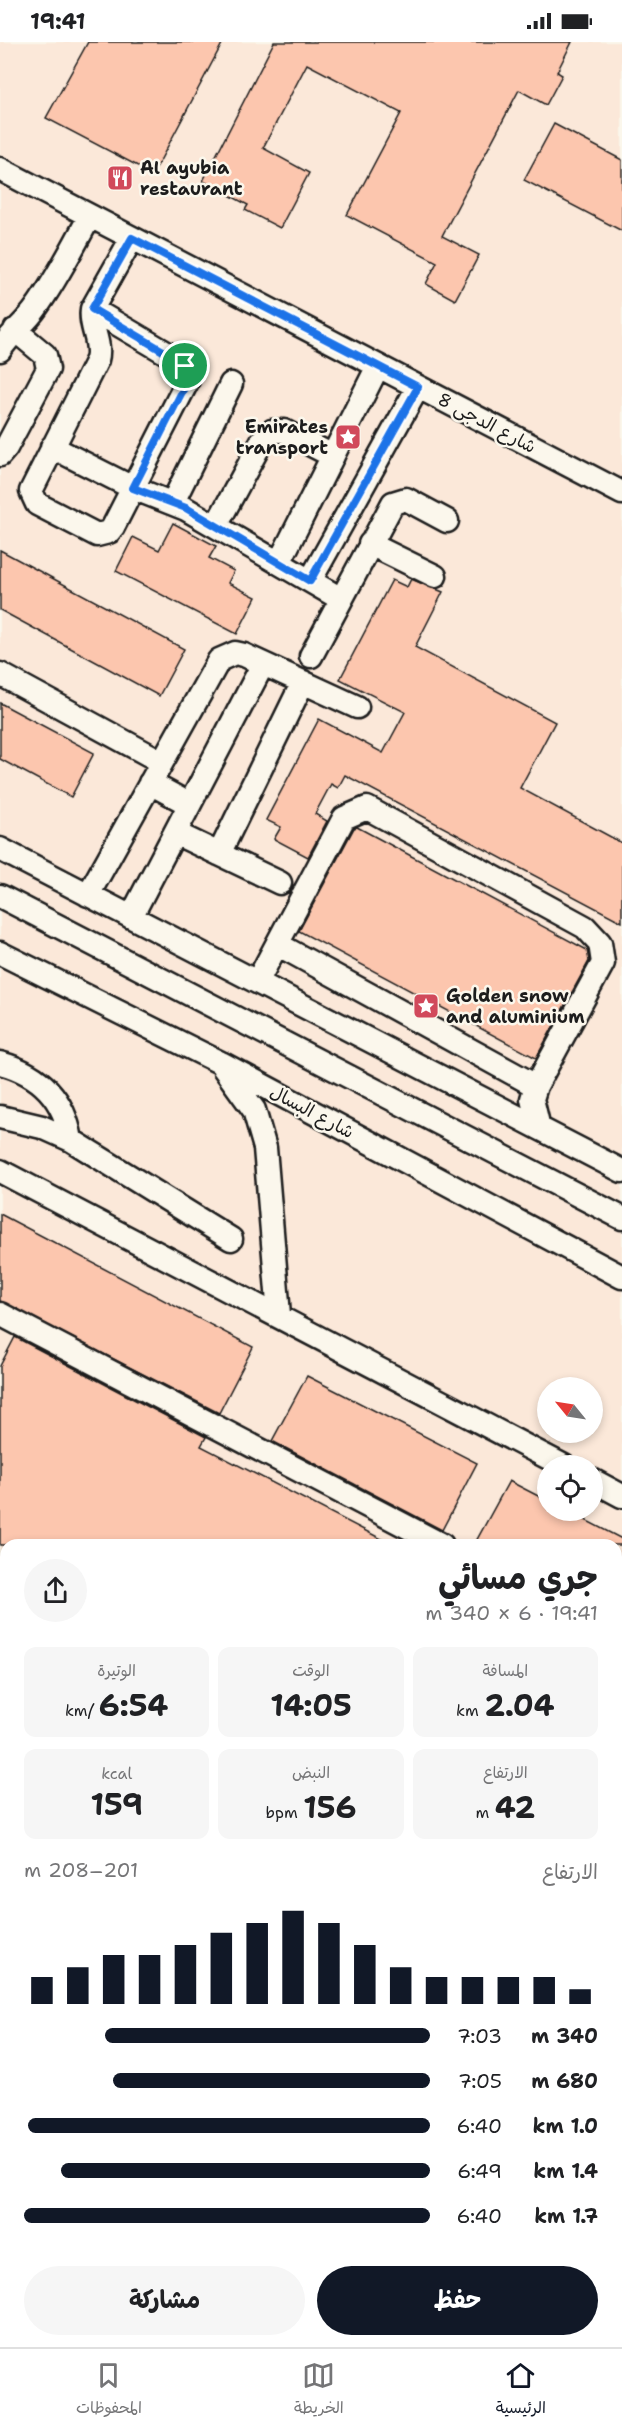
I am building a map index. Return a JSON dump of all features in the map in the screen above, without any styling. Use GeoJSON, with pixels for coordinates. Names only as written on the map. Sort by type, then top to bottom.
{"type":"FeatureCollection","features":[{"type":"Feature","properties":{"kind":"street","name":"شارع الدجى 8"},"geometry":{"type":"LineString","coordinates":[[0,169],[622,493]]}},
{"type":"Feature","properties":{"kind":"street"},"geometry":{"type":"LineString","coordinates":[[0,350],[15,330],[35,310],[55,280],[90,216]]}},
{"type":"Feature","properties":{"kind":"street"},"geometry":{"type":"LineString","coordinates":[[92,309],[180,361],[188,372],[186,386],[109,532],[97,535],[37,504],[33,498],[33,484],[97,360],[99,348],[91,324],[92,309],[132,238]]}},
{"type":"Feature","properties":{"kind":"street"},"geometry":{"type":"LineString","coordinates":[[0,455],[6,448],[48,369],[45,355],[15,330]]}},
{"type":"Feature","properties":{"kind":"street"},"geometry":{"type":"LineString","coordinates":[[279,563],[378,366]]}},
{"type":"Feature","properties":{"kind":"street"},"geometry":{"type":"LineString","coordinates":[[173,502],[231,384]]}},
{"type":"Feature","properties":{"kind":"street"},"geometry":{"type":"LineString","coordinates":[[310,581],[418,387]]}},
{"type":"Feature","properties":{"kind":"street"},"geometry":{"type":"LineString","coordinates":[[216,526],[263,439],[272,431],[284,431],[333,456]]}},
{"type":"Feature","properties":{"kind":"street"},"geometry":{"type":"LineString","coordinates":[[52,447],[133,488],[173,502],[341,599]]}},
{"type":"Feature","properties":{"kind":"street"},"geometry":{"type":"LineString","coordinates":[[311,656],[391,506],[401,498],[410,500],[447,520]]}},
{"type":"Feature","properties":{"kind":"street"},"geometry":{"type":"LineString","coordinates":[[370,544],[435,576]]}},
{"type":"Feature","properties":{"kind":"street"},"geometry":{"type":"LineString","coordinates":[[88,895],[219,660],[226,655],[235,653],[263,664],[357,707]]}},
{"type":"Feature","properties":{"kind":"street"},"geometry":{"type":"LineString","coordinates":[[131,917],[263,664]]}},
{"type":"Feature","properties":{"kind":"street"},"geometry":{"type":"LineString","coordinates":[[0,674],[162,762]]}},
{"type":"Feature","properties":{"kind":"street"},"geometry":{"type":"LineString","coordinates":[[219,854],[303,682]]}},
{"type":"Feature","properties":{"kind":"street"},"geometry":{"type":"LineString","coordinates":[[150,783],[189,804]]}},
{"type":"Feature","properties":{"kind":"street"},"geometry":{"type":"LineString","coordinates":[[257,982],[344,818],[367,808],[585,927],[600,943],[603,963],[536,1086],[532,1099],[539,1128]]}},
{"type":"Feature","properties":{"kind":"street"},"geometry":{"type":"LineString","coordinates":[[175,833],[280,883]]}},
{"type":"Feature","properties":{"kind":"street"},"geometry":{"type":"LineString","coordinates":[[0,849],[622,1172]]}},
{"type":"Feature","properties":{"kind":"street"},"geometry":{"type":"LineString","coordinates":[[0,896],[622,1218]]}},
{"type":"Feature","properties":{"kind":"street"},"geometry":{"type":"LineString","coordinates":[[277,944],[536,1086]]}},
{"type":"Feature","properties":{"kind":"street","name":"شارع البسال"},"geometry":{"type":"LineString","coordinates":[[0,953],[220,1063],[622,1277]]}},
{"type":"Feature","properties":{"kind":"street"},"geometry":{"type":"LineString","coordinates":[[0,1063],[11,1066],[37,1080],[58,1100],[67,1119],[71,1140]]}},
{"type":"Feature","properties":{"kind":"street"},"geometry":{"type":"LineString","coordinates":[[220,1063],[254,1110],[266,1148],[279,1315]]}},
{"type":"Feature","properties":{"kind":"street"},"geometry":{"type":"LineString","coordinates":[[0,1117],[42,1127],[71,1140],[231,1239]]}},
{"type":"Feature","properties":{"kind":"street"},"geometry":{"type":"LineString","coordinates":[[3,1172],[543,1455]]}},
{"type":"Feature","properties":{"kind":"street"},"geometry":{"type":"LineString","coordinates":[[0,1314],[431,1539]]}},
{"type":"Feature","properties":{"kind":"street"},"geometry":{"type":"LineString","coordinates":[[603,1486],[622,1496]]}},
{"type":"Feature","properties":{"kind":"shaded area"},"geometry":{"type":"Polygon","coordinates":[[[0,42],[622,42],[622,1539],[0,1539],[0,42]]]}},
{"type":"Feature","properties":{"kind":"building"},"geometry":{"type":"Polygon","coordinates":[[[88,42],[223,42],[153,174],[46,118],[88,42]]]}},
{"type":"Feature","properties":{"kind":"building"},"geometry":{"type":"Polygon","coordinates":[[[274,42],[572,42],[557,72],[562,75],[546,105],[519,90],[442,236],[479,255],[455,300],[426,284],[437,262],[347,215],[401,113],[307,64],[263,148],[309,173],[280,228],[245,210],[248,205],[203,181],[274,42]]]}},
{"type":"Feature","properties":{"kind":"building"},"geometry":{"type":"Polygon","coordinates":[[[554,124],[622,160],[622,231],[524,180],[554,124]]]}},
{"type":"Feature","properties":{"kind":"building"},"geometry":{"type":"Polygon","coordinates":[[[173,523],[216,546],[209,558],[234,571],[228,583],[256,597],[237,634],[116,571],[133,537],[159,550],[173,523]]]}},
{"type":"Feature","properties":{"kind":"building"},"geometry":{"type":"Polygon","coordinates":[[[0,550],[184,649],[159,696],[0,610],[0,550]]]}},
{"type":"Feature","properties":{"kind":"building"},"geometry":{"type":"Polygon","coordinates":[[[411,579],[443,592],[415,647],[555,722],[520,788],[622,843],[622,922],[345,775],[338,788],[331,784],[315,814],[327,821],[308,857],[274,839],[281,827],[266,820],[319,719],[383,753],[405,712],[340,679],[392,580],[407,587],[411,579]]]}},
{"type":"Feature","properties":{"kind":"building"},"geometry":{"type":"Polygon","coordinates":[[[0,703],[94,753],[71,797],[0,759],[0,703]]]}},
{"type":"Feature","properties":{"kind":"building"},"geometry":{"type":"Polygon","coordinates":[[[357,827],[587,950],[589,961],[536,1058],[299,931],[354,828],[357,827]]]}},
{"type":"Feature","properties":{"kind":"building"},"geometry":{"type":"Polygon","coordinates":[[[0,1214],[253,1347],[219,1413],[0,1301],[0,1214]]]}},
{"type":"Feature","properties":{"kind":"building"},"geometry":{"type":"Polygon","coordinates":[[[15,1337],[206,1437],[201,1446],[381,1539],[0,1539],[0,1366],[15,1337]]]}},
{"type":"Feature","properties":{"kind":"building"},"geometry":{"type":"Polygon","coordinates":[[[307,1376],[477,1463],[442,1530],[272,1441],[307,1376]]]}},
{"type":"Feature","properties":{"kind":"building"},"geometry":{"type":"Polygon","coordinates":[[[509,1481],[537,1495],[537,1521],[587,1521],[622,1539],[477,1539],[509,1481]]]}},
{"type":"Feature","properties":{"kind":"place","name":"Al ayubia restaurant"},"geometry":{"type":"Point","coordinates":[120,178]}},
{"type":"Feature","properties":{"kind":"place","name":"Emirates transport"},"geometry":{"type":"Point","coordinates":[348,437]}},
{"type":"Feature","properties":{"kind":"place","name":"Golden snow and aluminium"},"geometry":{"type":"Point","coordinates":[426,1006]}},
{"type":"Feature","properties":{"kind":"route"},"geometry":{"type":"LineString","coordinates":[[132,238],[418,387],[310,581],[186,508],[133,488],[186,386],[188,372],[185,366],[92,309],[132,238]]}}]}
